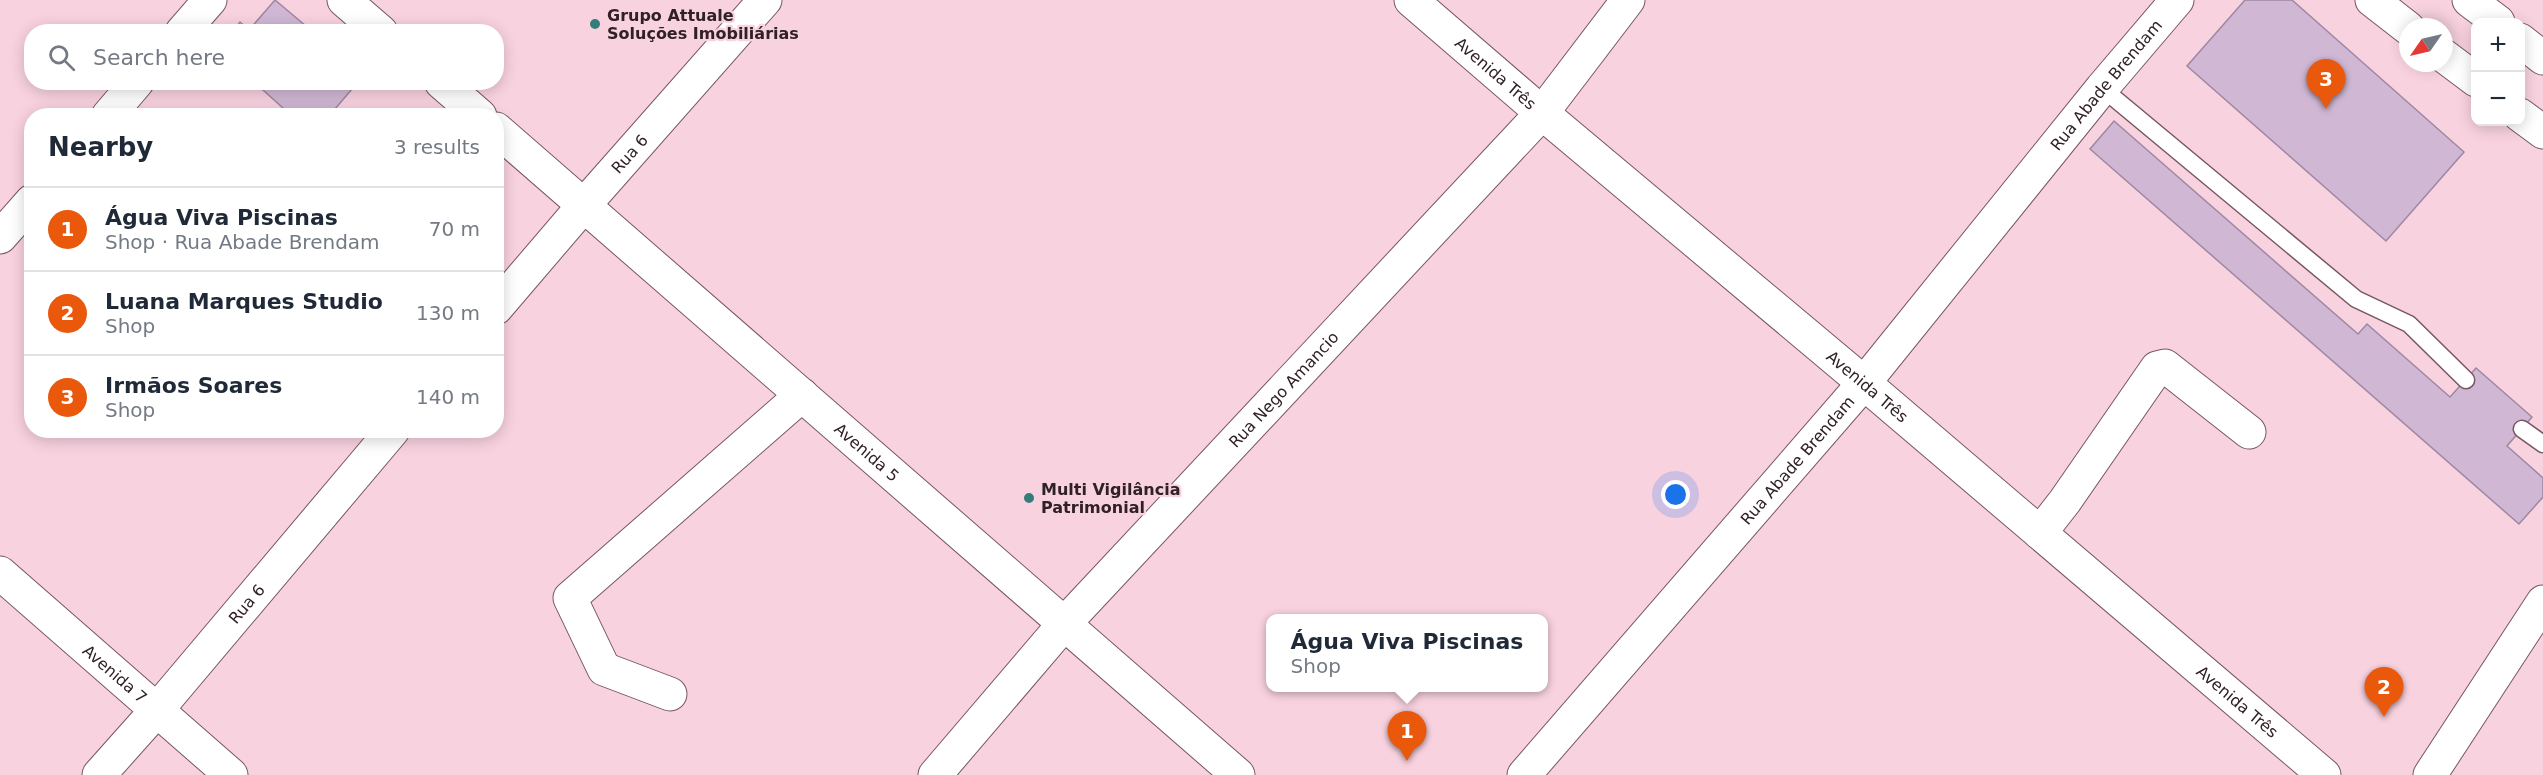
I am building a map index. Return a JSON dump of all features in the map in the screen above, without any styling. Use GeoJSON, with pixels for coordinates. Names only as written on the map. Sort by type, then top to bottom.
{"type":"FeatureCollection","features":[{"type":"Feature","properties":{"kind":"street"},"geometry":{"type":"LineString","coordinates":[[189,24],[210,0]]}},
{"type":"Feature","properties":{"kind":"street"},"geometry":{"type":"LineString","coordinates":[[344,0],[372,24]]}},
{"type":"Feature","properties":{"kind":"street","name":"Rua 6"},"geometry":{"type":"LineString","coordinates":[[504,299],[765,0]]}},
{"type":"Feature","properties":{"kind":"street","name":"Avenida Três"},"geometry":{"type":"LineString","coordinates":[[1412,0],[1542,113],[1864,383],[2324,775]]}},
{"type":"Feature","properties":{"kind":"street","name":"Rua Nego Amancio"},"geometry":{"type":"LineString","coordinates":[[935,775],[1064,624],[1542,113],[1628,0]]}},
{"type":"Feature","properties":{"kind":"street","name":"Rua Abade Brendam"},"geometry":{"type":"LineString","coordinates":[[1524,775],[1864,383],[2102,88],[2177,0]]}},
{"type":"Feature","properties":{"kind":"street"},"geometry":{"type":"LineString","coordinates":[[2372,0],[2399,21]]}},
{"type":"Feature","properties":{"kind":"street"},"geometry":{"type":"LineString","coordinates":[[2469,0],[2493,18]]}},
{"type":"Feature","properties":{"kind":"street"},"geometry":{"type":"LineString","coordinates":[[2525,44],[2543,58]]}},
{"type":"Feature","properties":{"kind":"street"},"geometry":{"type":"LineString","coordinates":[[2453,63],[2471,77]]}},
{"type":"Feature","properties":{"kind":"street"},"geometry":{"type":"LineString","coordinates":[[115,108],[130,90]]}},
{"type":"Feature","properties":{"kind":"street"},"geometry":{"type":"LineString","coordinates":[[450,90],[471,108]]}},
{"type":"Feature","properties":{"kind":"street"},"geometry":{"type":"LineString","coordinates":[[2525,119],[2543,132]]}},
{"type":"Feature","properties":{"kind":"street","name":"Avenida 5"},"geometry":{"type":"LineString","coordinates":[[504,136],[1238,775]]}},
{"type":"Feature","properties":{"kind":"street"},"geometry":{"type":"LineString","coordinates":[[0,237],[24,210]]}},
{"type":"Feature","properties":{"kind":"street"},"geometry":{"type":"LineString","coordinates":[[2040,532],[2065,501],[2157,368],[2165,366],[2249,432]]}},
{"type":"Feature","properties":{"kind":"street"},"geometry":{"type":"LineString","coordinates":[[670,694],[604,669],[570,598],[802,395]]}},
{"type":"Feature","properties":{"kind":"street","name":"Rua 6"},"geometry":{"type":"LineString","coordinates":[[99,775],[156,711],[386,438]]}},
{"type":"Feature","properties":{"kind":"street","name":"Avenida 7"},"geometry":{"type":"LineString","coordinates":[[0,573],[231,775]]}},
{"type":"Feature","properties":{"kind":"street"},"geometry":{"type":"LineString","coordinates":[[2430,775],[2543,602]]}},
{"type":"Feature","properties":{"kind":"lane"},"geometry":{"type":"LineString","coordinates":[[2102,88],[2356,299],[2409,324],[2466,380]]}},
{"type":"Feature","properties":{"kind":"lane"},"geometry":{"type":"LineString","coordinates":[[2522,429],[2543,444]]}},
{"type":"Feature","properties":{"kind":"building"},"geometry":{"type":"Polygon","coordinates":[[[275,0],[304,24],[254,24],[275,0]]]}},
{"type":"Feature","properties":{"kind":"building"},"geometry":{"type":"Polygon","coordinates":[[[2245,0],[2292,0],[2464,152],[2386,241],[2187,66],[2245,0]]]}},
{"type":"Feature","properties":{"kind":"building"},"geometry":{"type":"Polygon","coordinates":[[[263,90],[351,90],[336,108],[283,108],[263,90]]]}},
{"type":"Feature","properties":{"kind":"building"},"geometry":{"type":"Polygon","coordinates":[[[2114,121],[2358,334],[2367,324],[2450,397],[2476,368],[2532,417],[2507,446],[2543,478],[2543,497],[2519,524],[2090,149],[2114,121]]]}},
{"type":"Feature","properties":{"kind":"place","name":"Grupo Attuale Soluções Imobiliárias"},"geometry":{"type":"Point","coordinates":[595,24]}},
{"type":"Feature","properties":{"kind":"place","name":"Irmãos Soares"},"geometry":{"type":"Point","coordinates":[2326,109]}},
{"type":"Feature","properties":{"kind":"place","name":"Multi Vigilância Patrimonial"},"geometry":{"type":"Point","coordinates":[1029,498]}},
{"type":"Feature","properties":{"kind":"place","name":"Luana Marques Studio"},"geometry":{"type":"Point","coordinates":[2384,717]}},
{"type":"Feature","properties":{"kind":"place","name":"Água Viva Piscinas"},"geometry":{"type":"Point","coordinates":[1407,761]}}]}
